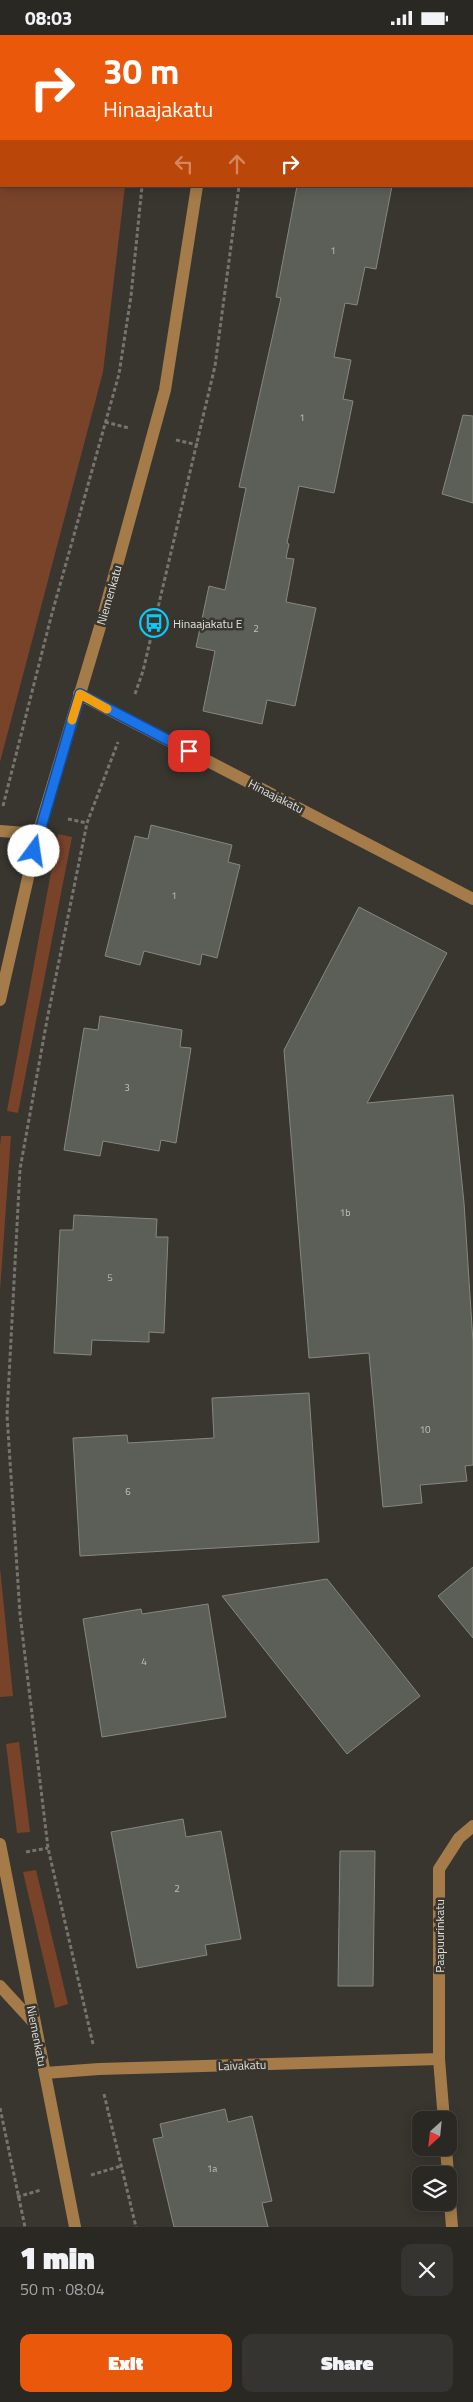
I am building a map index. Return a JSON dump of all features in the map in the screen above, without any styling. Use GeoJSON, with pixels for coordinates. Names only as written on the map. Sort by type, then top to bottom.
{"type":"FeatureCollection","features":[{"type":"Feature","properties":{"kind":"street","name":"Niemenkatu"},"geometry":{"type":"LineString","coordinates":[[0,1000],[38,833],[80,694],[165,390],[197,187]]}},
{"type":"Feature","properties":{"kind":"street","name":"Hinaajakatu"},"geometry":{"type":"LineString","coordinates":[[80,694],[473,899]]}},
{"type":"Feature","properties":{"kind":"street"},"geometry":{"type":"LineString","coordinates":[[0,831],[38,833]]}},
{"type":"Feature","properties":{"kind":"street","name":"Paapuurinkatu"},"geometry":{"type":"LineString","coordinates":[[443,2111],[439,2059],[439,1869],[459,1838],[473,1826]]}},
{"type":"Feature","properties":{"kind":"street","name":"Niemenkatu"},"geometry":{"type":"LineString","coordinates":[[0,1845],[75,2227]]}},
{"type":"Feature","properties":{"kind":"street"},"geometry":{"type":"LineString","coordinates":[[0,1986],[35,2024]]}},
{"type":"Feature","properties":{"kind":"street","name":"Laivakatu"},"geometry":{"type":"LineString","coordinates":[[45,2073],[99,2069],[439,2059]]}},
{"type":"Feature","properties":{"kind":"street"},"geometry":{"type":"LineString","coordinates":[[451,2211],[452,2227]]}},
{"type":"Feature","properties":{"kind":"path"},"geometry":{"type":"LineString","coordinates":[[2,811],[53,608],[119,374],[131,296],[142,187]]}},
{"type":"Feature","properties":{"kind":"path"},"geometry":{"type":"LineString","coordinates":[[136,2227],[48,1848],[20,1614],[7,1415],[20,1169],[46,1020],[87,823],[113,760],[125,718],[143,671],[213,375],[239,187]]}},
{"type":"Feature","properties":{"kind":"path"},"geometry":{"type":"LineString","coordinates":[[0,2108],[17,2197],[25,2227]]}},
{"type":"Feature","properties":{"kind":"shaded area"},"geometry":{"type":"Polygon","coordinates":[[[0,187],[125,187],[103,372],[0,762],[0,187]]]}},
{"type":"Feature","properties":{"kind":"shaded area"},"geometry":{"type":"Polygon","coordinates":[[[58,834],[72,837],[18,1113],[7,1111],[58,834]]]}},
{"type":"Feature","properties":{"kind":"shaded area"},"geometry":{"type":"Polygon","coordinates":[[[1,1136],[11,1136],[0,1291],[0,1147],[1,1136]]]}},
{"type":"Feature","properties":{"kind":"shaded area"},"geometry":{"type":"Polygon","coordinates":[[[0,1568],[13,1696],[0,1697],[0,1568]]]}},
{"type":"Feature","properties":{"kind":"shaded area"},"geometry":{"type":"Polygon","coordinates":[[[19,1742],[30,1832],[17,1833],[6,1744],[19,1742]]]}},
{"type":"Feature","properties":{"kind":"shaded area"},"geometry":{"type":"Polygon","coordinates":[[[36,1870],[68,2004],[55,2008],[23,1872],[36,1870]]]}},
{"type":"Feature","properties":{"kind":"building"},"geometry":{"type":"Polygon","coordinates":[[[297,187],[392,187],[376,269],[365,267],[357,305],[345,303],[334,357],[351,360],[343,399],[353,401],[334,493],[299,486],[287,543],[289,544],[286,558],[294,559],[286,602],[316,608],[295,706],[267,700],[262,724],[203,711],[215,651],[196,647],[209,586],[225,590],[246,488],[239,487],[281,298],[276,297],[297,187]]]}},
{"type":"Feature","properties":{"kind":"building"},"geometry":{"type":"Polygon","coordinates":[[[463,415],[473,416],[473,503],[442,494],[463,415]]]}},
{"type":"Feature","properties":{"kind":"building"},"geometry":{"type":"Polygon","coordinates":[[[151,825],[232,845],[228,862],[240,865],[217,958],[202,954],[200,965],[144,951],[140,965],[105,956],[135,836],[148,839],[151,825]]]}},
{"type":"Feature","properties":{"kind":"building"},"geometry":{"type":"Polygon","coordinates":[[[359,907],[447,953],[367,1103],[453,1095],[464,1203],[473,1342],[473,1465],[465,1466],[467,1481],[420,1485],[422,1503],[383,1507],[369,1353],[309,1358],[284,1050],[359,907]]]}},
{"type":"Feature","properties":{"kind":"building"},"geometry":{"type":"Polygon","coordinates":[[[100,1016],[182,1030],[180,1047],[191,1048],[176,1143],[161,1140],[159,1151],[103,1141],[100,1156],[64,1150],[84,1028],[98,1030],[100,1016]]]}},
{"type":"Feature","properties":{"kind":"building"},"geometry":{"type":"Polygon","coordinates":[[[74,1215],[157,1219],[156,1237],[168,1237],[164,1333],[149,1332],[149,1342],[92,1340],[91,1355],[54,1353],[60,1230],[73,1230],[74,1215]]]}},
{"type":"Feature","properties":{"kind":"building"},"geometry":{"type":"Polygon","coordinates":[[[309,1393],[319,1542],[80,1556],[73,1438],[127,1435],[128,1443],[214,1438],[212,1398],[309,1393]]]}},
{"type":"Feature","properties":{"kind":"building"},"geometry":{"type":"Polygon","coordinates":[[[473,1567],[473,1638],[438,1596],[473,1567]]]}},
{"type":"Feature","properties":{"kind":"building"},"geometry":{"type":"Polygon","coordinates":[[[327,1579],[420,1696],[347,1754],[222,1596],[327,1579]]]}},
{"type":"Feature","properties":{"kind":"building"},"geometry":{"type":"Polygon","coordinates":[[[208,1604],[226,1717],[102,1737],[83,1619],[141,1609],[142,1614],[208,1604]]]}},
{"type":"Feature","properties":{"kind":"building"},"geometry":{"type":"Polygon","coordinates":[[[183,1819],[186,1837],[221,1831],[241,1939],[205,1945],[207,1955],[137,1968],[111,1832],[183,1819]]]}},
{"type":"Feature","properties":{"kind":"building"},"geometry":{"type":"Polygon","coordinates":[[[340,1851],[375,1851],[373,1986],[338,1986],[340,1851]]]}},
{"type":"Feature","properties":{"kind":"building"},"geometry":{"type":"Polygon","coordinates":[[[225,2109],[228,2122],[252,2116],[272,2201],[262,2203],[268,2227],[174,2227],[153,2139],[163,2137],[160,2124],[225,2109]]]}},
{"type":"Feature","properties":{"kind":"slow traffic"},"geometry":{"type":"LineString","coordinates":[[72,720],[80,694],[107,709]]}},
{"type":"Feature","properties":{"kind":"place","name":"Hinaajakatu E"},"geometry":{"type":"Point","coordinates":[154,623]}},
{"type":"Feature","properties":{"kind":"route"},"geometry":{"type":"LineString","coordinates":[[34,851],[80,694],[189,751]]}}]}
